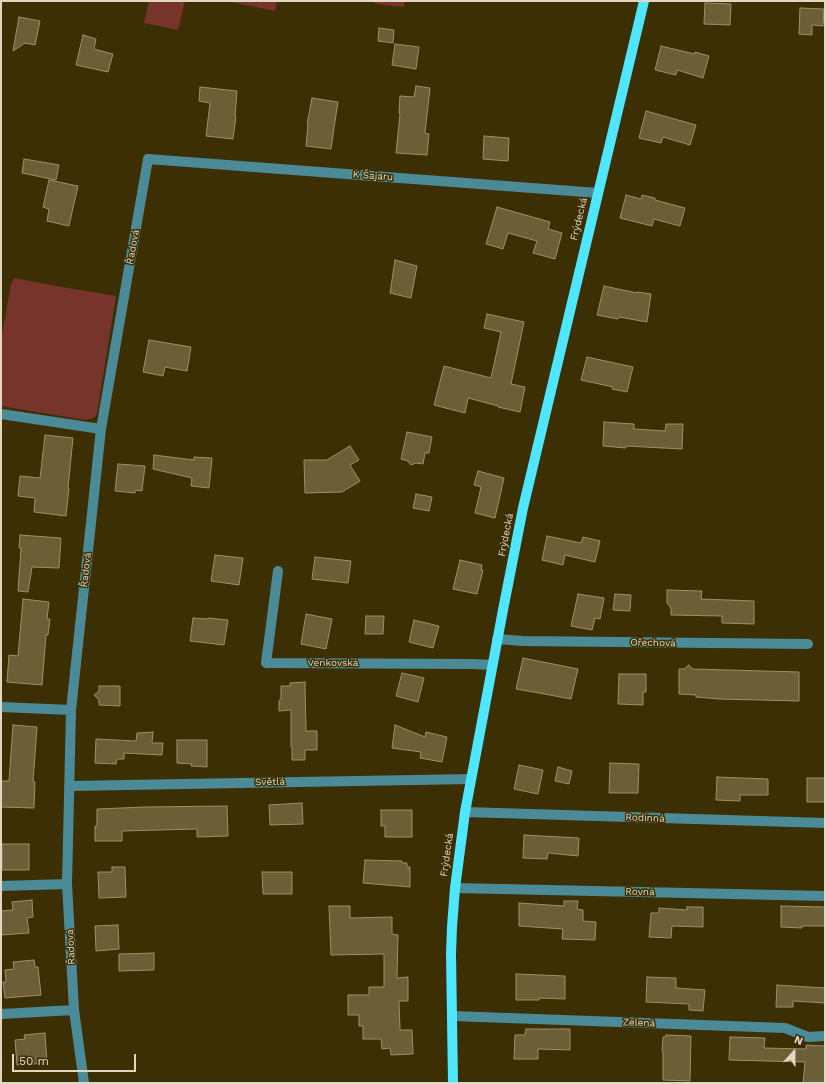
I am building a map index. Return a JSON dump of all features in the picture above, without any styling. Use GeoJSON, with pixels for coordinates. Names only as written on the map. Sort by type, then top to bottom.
{"type":"FeatureCollection","features":[{"type":"Feature","properties":{"kind":"main road","name":"Frýdecká"},"geometry":{"type":"LineString","coordinates":[[453,1083],[452,954],[455,888],[465,812],[497,639],[525,501],[644,1]]}},
{"type":"Feature","properties":{"kind":"street","name":"K Šajaru"},"geometry":{"type":"LineString","coordinates":[[148,159],[598,193]]}},
{"type":"Feature","properties":{"kind":"street","name":"Řadová"},"geometry":{"type":"LineString","coordinates":[[84,1083],[74,1010],[67,884],[71,710],[101,430],[148,159]]}},
{"type":"Feature","properties":{"kind":"street"},"geometry":{"type":"LineString","coordinates":[[1,414],[101,430]]}},
{"type":"Feature","properties":{"kind":"street","name":"Venkovská"},"geometry":{"type":"LineString","coordinates":[[278,571],[266,663],[492,665]]}},
{"type":"Feature","properties":{"kind":"street","name":"Ořechová"},"geometry":{"type":"LineString","coordinates":[[497,639],[523,642],[808,644]]}},
{"type":"Feature","properties":{"kind":"street"},"geometry":{"type":"LineString","coordinates":[[1,707],[71,710]]}},
{"type":"Feature","properties":{"kind":"street","name":"Světlá"},"geometry":{"type":"LineString","coordinates":[[70,786],[471,779]]}},
{"type":"Feature","properties":{"kind":"street","name":"Rodinná"},"geometry":{"type":"LineString","coordinates":[[465,812],[825,823]]}},
{"type":"Feature","properties":{"kind":"street"},"geometry":{"type":"LineString","coordinates":[[1,886],[67,884]]}},
{"type":"Feature","properties":{"kind":"street","name":"Rovná"},"geometry":{"type":"LineString","coordinates":[[455,888],[825,896]]}},
{"type":"Feature","properties":{"kind":"street"},"geometry":{"type":"LineString","coordinates":[[1,1014],[74,1010]]}},
{"type":"Feature","properties":{"kind":"street","name":"Zelená"},"geometry":{"type":"LineString","coordinates":[[452,1016],[785,1028],[808,1037],[825,1036]]}},
{"type":"Feature","properties":{"kind":"shaded area"},"geometry":{"type":"Polygon","coordinates":[[[149,1],[185,1],[178,30],[144,23],[149,1]]]}},
{"type":"Feature","properties":{"kind":"shaded area"},"geometry":{"type":"Polygon","coordinates":[[[226,1],[277,1],[275,11],[226,1]]]}},
{"type":"Feature","properties":{"kind":"shaded area"},"geometry":{"type":"Polygon","coordinates":[[[367,1],[405,1],[404,7],[378,4],[367,1]]]}},
{"type":"Feature","properties":{"kind":"shaded area"},"geometry":{"type":"Polygon","coordinates":[[[14,278],[116,296],[97,414],[94,418],[85,420],[1,406],[1,340],[11,284],[14,278]]]}},
{"type":"Feature","properties":{"kind":"building"},"geometry":{"type":"Polygon","coordinates":[[[705,3],[731,4],[730,25],[704,24],[705,3]]]}},
{"type":"Feature","properties":{"kind":"building"},"geometry":{"type":"Polygon","coordinates":[[[800,8],[824,9],[823,26],[812,25],[812,35],[799,34],[800,8]]]}},
{"type":"Feature","properties":{"kind":"building"},"geometry":{"type":"Polygon","coordinates":[[[19,17],[40,21],[35,45],[25,43],[13,51],[19,17]]]}},
{"type":"Feature","properties":{"kind":"building"},"geometry":{"type":"Polygon","coordinates":[[[379,28],[394,30],[393,43],[378,41],[379,28]]]}},
{"type":"Feature","properties":{"kind":"building"},"geometry":{"type":"Polygon","coordinates":[[[83,35],[96,39],[94,49],[113,54],[108,72],[76,65],[83,35]]]}},
{"type":"Feature","properties":{"kind":"building"},"geometry":{"type":"Polygon","coordinates":[[[395,44],[419,47],[416,69],[392,65],[395,44]]]}},
{"type":"Feature","properties":{"kind":"building"},"geometry":{"type":"Polygon","coordinates":[[[661,46],[709,56],[703,78],[677,70],[676,75],[655,70],[661,46]]]}},
{"type":"Feature","properties":{"kind":"building"},"geometry":{"type":"Polygon","coordinates":[[[416,86],[430,88],[425,133],[429,134],[427,155],[396,153],[400,114],[400,96],[414,97],[416,86]]]}},
{"type":"Feature","properties":{"kind":"building"},"geometry":{"type":"Polygon","coordinates":[[[200,87],[237,91],[233,139],[206,136],[210,103],[199,101],[200,87]]]}},
{"type":"Feature","properties":{"kind":"building"},"geometry":{"type":"Polygon","coordinates":[[[312,98],[338,102],[331,149],[306,146],[307,124],[312,98]]]}},
{"type":"Feature","properties":{"kind":"building"},"geometry":{"type":"Polygon","coordinates":[[[646,111],[696,125],[690,145],[663,137],[661,143],[639,138],[646,111]]]}},
{"type":"Feature","properties":{"kind":"building"},"geometry":{"type":"Polygon","coordinates":[[[484,136],[509,138],[508,161],[483,159],[484,136]]]}},
{"type":"Feature","properties":{"kind":"building"},"geometry":{"type":"Polygon","coordinates":[[[24,159],[59,165],[56,180],[22,173],[24,159]]]}},
{"type":"Feature","properties":{"kind":"building"},"geometry":{"type":"Polygon","coordinates":[[[49,180],[78,186],[69,226],[47,221],[49,209],[43,207],[49,180]]]}},
{"type":"Feature","properties":{"kind":"building"},"geometry":{"type":"Polygon","coordinates":[[[626,195],[641,199],[642,195],[685,208],[680,226],[654,219],[652,226],[620,218],[626,195]]]}},
{"type":"Feature","properties":{"kind":"building"},"geometry":{"type":"Polygon","coordinates":[[[497,207],[550,222],[548,229],[562,233],[555,259],[533,253],[537,241],[508,233],[503,249],[486,244],[497,207]]]}},
{"type":"Feature","properties":{"kind":"building"},"geometry":{"type":"Polygon","coordinates":[[[395,260],[417,266],[411,298],[390,293],[395,260]]]}},
{"type":"Feature","properties":{"kind":"building"},"geometry":{"type":"Polygon","coordinates":[[[604,286],[637,293],[651,294],[647,322],[597,315],[604,286]]]}},
{"type":"Feature","properties":{"kind":"building"},"geometry":{"type":"Polygon","coordinates":[[[487,314],[524,322],[511,384],[525,387],[520,412],[468,398],[465,413],[434,405],[444,366],[491,378],[501,332],[484,328],[487,314]]]}},
{"type":"Feature","properties":{"kind":"building"},"geometry":{"type":"Polygon","coordinates":[[[149,340],[191,347],[187,371],[165,367],[163,376],[143,372],[149,340]]]}},
{"type":"Feature","properties":{"kind":"building"},"geometry":{"type":"Polygon","coordinates":[[[587,357],[633,367],[627,392],[612,389],[613,387],[581,380],[587,357]]]}},
{"type":"Feature","properties":{"kind":"building"},"geometry":{"type":"Polygon","coordinates":[[[604,422],[634,424],[634,429],[665,431],[666,424],[683,424],[682,449],[603,446],[604,422]]]}},
{"type":"Feature","properties":{"kind":"building"},"geometry":{"type":"Polygon","coordinates":[[[407,432],[432,437],[429,453],[425,453],[423,464],[416,463],[411,465],[408,461],[401,459],[407,432]]]}},
{"type":"Feature","properties":{"kind":"building"},"geometry":{"type":"Polygon","coordinates":[[[45,435],[73,438],[66,516],[34,512],[35,498],[18,496],[20,476],[40,478],[45,435]]]}},
{"type":"Feature","properties":{"kind":"building"},"geometry":{"type":"Polygon","coordinates":[[[350,446],[359,460],[350,465],[360,481],[342,492],[305,493],[304,460],[327,460],[350,446]]]}},
{"type":"Feature","properties":{"kind":"building"},"geometry":{"type":"Polygon","coordinates":[[[154,455],[194,460],[194,457],[212,458],[209,488],[191,486],[192,478],[153,469],[154,455]]]}},
{"type":"Feature","properties":{"kind":"building"},"geometry":{"type":"Polygon","coordinates":[[[118,464],[145,466],[142,491],[135,490],[135,493],[115,491],[118,464]]]}},
{"type":"Feature","properties":{"kind":"building"},"geometry":{"type":"Polygon","coordinates":[[[478,471],[504,478],[495,518],[475,513],[481,487],[474,485],[478,471]]]}},
{"type":"Feature","properties":{"kind":"building"},"geometry":{"type":"Polygon","coordinates":[[[416,494],[432,497],[429,511],[413,508],[416,494]]]}},
{"type":"Feature","properties":{"kind":"building"},"geometry":{"type":"Polygon","coordinates":[[[20,535],[61,538],[59,568],[32,567],[28,592],[18,591],[21,548],[19,548],[20,535]]]}},
{"type":"Feature","properties":{"kind":"building"},"geometry":{"type":"Polygon","coordinates":[[[547,536],[581,543],[583,537],[600,541],[595,562],[565,555],[563,565],[542,560],[547,536]]]}},
{"type":"Feature","properties":{"kind":"building"},"geometry":{"type":"Polygon","coordinates":[[[215,555],[243,558],[239,585],[211,581],[215,555]]]}},
{"type":"Feature","properties":{"kind":"building"},"geometry":{"type":"Polygon","coordinates":[[[315,557],[351,561],[348,583],[312,579],[315,557]]]}},
{"type":"Feature","properties":{"kind":"building"},"geometry":{"type":"Polygon","coordinates":[[[460,560],[482,565],[481,570],[483,570],[477,594],[453,589],[460,560]]]}},
{"type":"Feature","properties":{"kind":"building"},"geometry":{"type":"Polygon","coordinates":[[[667,590],[702,591],[701,599],[754,601],[754,624],[722,623],[722,616],[671,615],[671,608],[667,603],[667,590]]]}},
{"type":"Feature","properties":{"kind":"building"},"geometry":{"type":"Polygon","coordinates":[[[578,594],[604,598],[600,619],[595,618],[592,630],[571,626],[578,594]]]}},
{"type":"Feature","properties":{"kind":"building"},"geometry":{"type":"Polygon","coordinates":[[[615,594],[631,595],[630,611],[613,610],[615,594]]]}},
{"type":"Feature","properties":{"kind":"building"},"geometry":{"type":"Polygon","coordinates":[[[23,599],[49,602],[47,619],[50,619],[48,635],[46,635],[42,685],[7,682],[9,655],[18,656],[23,599]]]}},
{"type":"Feature","properties":{"kind":"building"},"geometry":{"type":"Polygon","coordinates":[[[306,614],[332,619],[326,649],[301,644],[306,614]]]}},
{"type":"Feature","properties":{"kind":"building"},"geometry":{"type":"Polygon","coordinates":[[[366,616],[384,616],[383,634],[365,634],[366,616]]]}},
{"type":"Feature","properties":{"kind":"building"},"geometry":{"type":"Polygon","coordinates":[[[193,618],[228,620],[224,645],[190,641],[193,618]]]}},
{"type":"Feature","properties":{"kind":"building"},"geometry":{"type":"Polygon","coordinates":[[[414,620],[439,626],[433,648],[409,642],[414,620]]]}},
{"type":"Feature","properties":{"kind":"building"},"geometry":{"type":"Polygon","coordinates":[[[523,658],[578,669],[571,699],[516,689],[523,658]]]}},
{"type":"Feature","properties":{"kind":"building"},"geometry":{"type":"Polygon","coordinates":[[[689,665],[692,669],[799,672],[799,701],[719,699],[679,694],[679,669],[684,669],[689,665]]]}},
{"type":"Feature","properties":{"kind":"building"},"geometry":{"type":"Polygon","coordinates":[[[402,673],[424,678],[418,702],[396,696],[402,673]]]}},
{"type":"Feature","properties":{"kind":"building"},"geometry":{"type":"Polygon","coordinates":[[[619,674],[646,674],[646,692],[643,692],[643,705],[618,704],[619,674]]]}},
{"type":"Feature","properties":{"kind":"building"},"geometry":{"type":"Polygon","coordinates":[[[305,682],[306,731],[317,731],[317,750],[305,750],[305,760],[292,760],[291,710],[279,711],[281,686],[290,686],[290,683],[305,682]]]}},
{"type":"Feature","properties":{"kind":"building"},"geometry":{"type":"Polygon","coordinates":[[[99,686],[120,686],[120,706],[99,705],[99,700],[94,695],[99,691],[99,686]]]}},
{"type":"Feature","properties":{"kind":"building"},"geometry":{"type":"Polygon","coordinates":[[[13,725],[37,727],[33,782],[35,782],[34,808],[1,807],[1,781],[9,781],[13,725]]]}},
{"type":"Feature","properties":{"kind":"building"},"geometry":{"type":"Polygon","coordinates":[[[395,725],[425,737],[426,732],[447,737],[442,762],[420,758],[421,752],[392,748],[395,725]]]}},
{"type":"Feature","properties":{"kind":"building"},"geometry":{"type":"Polygon","coordinates":[[[153,732],[152,743],[163,743],[162,755],[124,753],[124,759],[117,759],[116,764],[95,763],[96,739],[136,741],[137,733],[153,732]]]}},
{"type":"Feature","properties":{"kind":"building"},"geometry":{"type":"Polygon","coordinates":[[[177,740],[207,740],[207,767],[177,763],[177,740]]]}},
{"type":"Feature","properties":{"kind":"building"},"geometry":{"type":"Polygon","coordinates":[[[610,763],[639,764],[638,793],[609,793],[610,763]]]}},
{"type":"Feature","properties":{"kind":"building"},"geometry":{"type":"Polygon","coordinates":[[[519,765],[543,770],[538,794],[514,789],[519,765]]]}},
{"type":"Feature","properties":{"kind":"building"},"geometry":{"type":"Polygon","coordinates":[[[558,767],[572,771],[569,784],[555,781],[558,767]]]}},
{"type":"Feature","properties":{"kind":"building"},"geometry":{"type":"Polygon","coordinates":[[[717,777],[768,779],[768,795],[740,795],[740,801],[716,800],[717,777]]]}},
{"type":"Feature","properties":{"kind":"building"},"geometry":{"type":"Polygon","coordinates":[[[807,778],[825,778],[825,802],[807,802],[807,778]]]}},
{"type":"Feature","properties":{"kind":"building"},"geometry":{"type":"Polygon","coordinates":[[[302,803],[303,824],[270,825],[269,805],[302,803]]]}},
{"type":"Feature","properties":{"kind":"building"},"geometry":{"type":"Polygon","coordinates":[[[227,806],[228,836],[197,837],[197,829],[122,831],[122,841],[95,841],[97,809],[227,806]]]}},
{"type":"Feature","properties":{"kind":"building"},"geometry":{"type":"Polygon","coordinates":[[[381,810],[412,810],[412,837],[385,837],[385,826],[381,826],[381,810]]]}},
{"type":"Feature","properties":{"kind":"building"},"geometry":{"type":"Polygon","coordinates":[[[524,835],[579,838],[578,856],[548,853],[547,859],[523,858],[524,835]]]}},
{"type":"Feature","properties":{"kind":"building"},"geometry":{"type":"Polygon","coordinates":[[[2,844],[29,844],[29,870],[2,870],[2,844]]]}},
{"type":"Feature","properties":{"kind":"building"},"geometry":{"type":"Polygon","coordinates":[[[365,860],[402,861],[402,863],[407,863],[407,867],[410,867],[410,887],[363,883],[365,860]]]}},
{"type":"Feature","properties":{"kind":"building"},"geometry":{"type":"Polygon","coordinates":[[[112,867],[125,867],[126,897],[99,898],[98,872],[112,872],[112,867]]]}},
{"type":"Feature","properties":{"kind":"building"},"geometry":{"type":"Polygon","coordinates":[[[262,872],[292,872],[292,894],[263,894],[262,872]]]}},
{"type":"Feature","properties":{"kind":"building"},"geometry":{"type":"Polygon","coordinates":[[[32,900],[33,917],[27,918],[29,933],[1,935],[1,911],[13,910],[12,902],[32,900]]]}},
{"type":"Feature","properties":{"kind":"building"},"geometry":{"type":"Polygon","coordinates":[[[564,901],[578,901],[577,909],[583,910],[583,921],[596,922],[595,940],[562,939],[563,929],[519,926],[519,903],[564,906],[564,901]]]}},
{"type":"Feature","properties":{"kind":"building"},"geometry":{"type":"Polygon","coordinates":[[[329,906],[350,906],[350,918],[392,917],[392,934],[398,935],[397,978],[408,977],[408,1001],[399,1001],[400,1030],[412,1030],[413,1054],[391,1055],[390,1048],[382,1049],[381,1039],[363,1039],[363,1026],[359,1026],[359,1015],[348,1015],[348,995],[369,995],[369,987],[384,987],[384,954],[331,955],[329,906]]]}},
{"type":"Feature","properties":{"kind":"building"},"geometry":{"type":"Polygon","coordinates":[[[781,906],[825,907],[825,926],[802,926],[802,928],[781,927],[781,906]]]}},
{"type":"Feature","properties":{"kind":"building"},"geometry":{"type":"Polygon","coordinates":[[[687,907],[703,907],[703,927],[672,926],[671,938],[649,937],[651,913],[659,913],[659,908],[687,910],[687,907]]]}},
{"type":"Feature","properties":{"kind":"building"},"geometry":{"type":"Polygon","coordinates":[[[118,925],[119,949],[96,951],[95,926],[118,925]]]}},
{"type":"Feature","properties":{"kind":"building"},"geometry":{"type":"Polygon","coordinates":[[[154,953],[154,970],[119,971],[119,954],[154,953]]]}},
{"type":"Feature","properties":{"kind":"building"},"geometry":{"type":"Polygon","coordinates":[[[34,960],[35,967],[38,967],[41,995],[5,998],[3,982],[6,982],[5,970],[14,969],[13,962],[34,960]]]}},
{"type":"Feature","properties":{"kind":"building"},"geometry":{"type":"Polygon","coordinates":[[[516,974],[565,976],[565,999],[539,998],[539,1000],[516,1000],[516,974]]]}},
{"type":"Feature","properties":{"kind":"building"},"geometry":{"type":"Polygon","coordinates":[[[647,977],[676,978],[676,988],[705,990],[703,1011],[689,1010],[689,1004],[646,1002],[647,977]]]}},
{"type":"Feature","properties":{"kind":"building"},"geometry":{"type":"Polygon","coordinates":[[[777,985],[825,988],[825,1003],[793,1001],[793,1007],[776,1007],[777,985]]]}},
{"type":"Feature","properties":{"kind":"building"},"geometry":{"type":"Polygon","coordinates":[[[526,1029],[570,1029],[570,1050],[538,1049],[538,1059],[514,1059],[515,1035],[525,1035],[526,1029]]]}},
{"type":"Feature","properties":{"kind":"building"},"geometry":{"type":"Polygon","coordinates":[[[45,1033],[47,1063],[17,1065],[15,1040],[25,1039],[24,1035],[45,1033]]]}},
{"type":"Feature","properties":{"kind":"building"},"geometry":{"type":"Polygon","coordinates":[[[666,1035],[691,1036],[690,1081],[663,1080],[663,1037],[666,1037],[666,1035]]]}},
{"type":"Feature","properties":{"kind":"building"},"geometry":{"type":"Polygon","coordinates":[[[730,1037],[765,1038],[764,1048],[806,1049],[806,1045],[825,1046],[825,1083],[803,1083],[805,1062],[729,1060],[730,1037]]]}}]}
